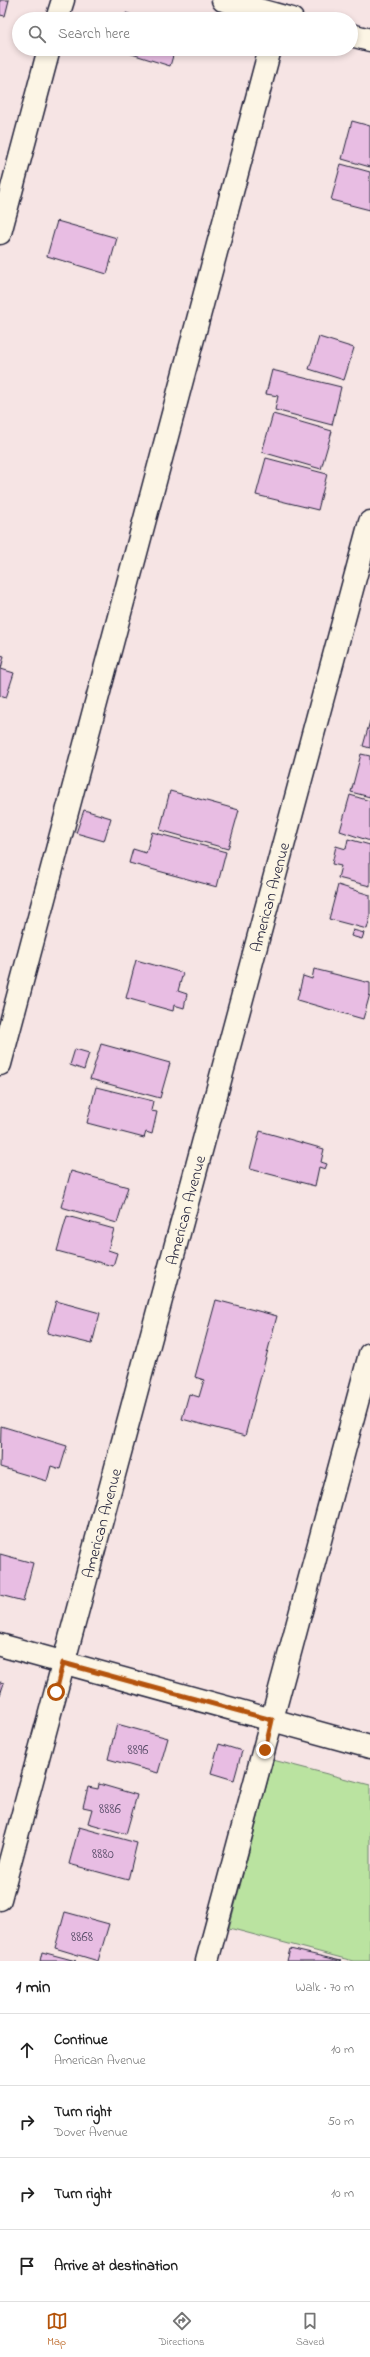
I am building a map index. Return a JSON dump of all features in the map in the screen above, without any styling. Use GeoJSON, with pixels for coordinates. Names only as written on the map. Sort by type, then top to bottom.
{"type":"FeatureCollection","features":[{"type":"Feature","properties":{"kind":"street"},"geometry":{"type":"LineString","coordinates":[[59,12],[62,0]]}},
{"type":"Feature","properties":{"kind":"street"},"geometry":{"type":"LineString","coordinates":[[223,0],[278,12]]}},
{"type":"Feature","properties":{"kind":"street"},"geometry":{"type":"LineString","coordinates":[[358,37],[370,40]]}},
{"type":"Feature","properties":{"kind":"street"},"geometry":{"type":"LineString","coordinates":[[0,233],[47,56]]}},
{"type":"Feature","properties":{"kind":"street"},"geometry":{"type":"LineString","coordinates":[[0,1064],[268,56]]}},
{"type":"Feature","properties":{"kind":"street","name":"American Avenue"},"geometry":{"type":"LineString","coordinates":[[0,1899],[370,522]]}},
{"type":"Feature","properties":{"kind":"street"},"geometry":{"type":"LineString","coordinates":[[207,1961],[370,1354]]}},
{"type":"Feature","properties":{"kind":"street"},"geometry":{"type":"LineString","coordinates":[[0,1645],[370,1747]]}},
{"type":"Feature","properties":{"kind":"green space"},"geometry":{"type":"Polygon","coordinates":[[[273,1760],[370,1785],[370,1961],[353,1961],[229,1928],[273,1760]]]}},
{"type":"Feature","properties":{"kind":"building"},"geometry":{"type":"Polygon","coordinates":[[[0,0],[9,0],[5,16],[0,15],[0,0]]]}},
{"type":"Feature","properties":{"kind":"building"},"geometry":{"type":"Polygon","coordinates":[[[138,56],[173,56],[170,66],[138,56]]]}},
{"type":"Feature","properties":{"kind":"building"},"geometry":{"type":"Polygon","coordinates":[[[352,121],[370,126],[370,167],[342,159],[352,121]]]}},
{"type":"Feature","properties":{"kind":"building"},"geometry":{"type":"Polygon","coordinates":[[[341,164],[370,172],[370,210],[331,200],[341,164]]]}},
{"type":"Feature","properties":{"kind":"building"},"geometry":{"type":"Polygon","coordinates":[[[57,221],[117,238],[107,274],[47,256],[57,221]]]}},
{"type":"Feature","properties":{"kind":"building"},"geometry":{"type":"Polygon","coordinates":[[[319,337],[354,348],[344,380],[309,369],[319,337]]]}},
{"type":"Feature","properties":{"kind":"building"},"geometry":{"type":"Polygon","coordinates":[[[272,370],[341,387],[332,425],[275,410],[278,396],[266,394],[272,370]]]}},
{"type":"Feature","properties":{"kind":"building"},"geometry":{"type":"Polygon","coordinates":[[[273,414],[332,431],[321,469],[262,452],[273,414]]]}},
{"type":"Feature","properties":{"kind":"building"},"geometry":{"type":"Polygon","coordinates":[[[266,458],[327,474],[318,510],[256,495],[266,458]]]}},
{"type":"Feature","properties":{"kind":"building"},"geometry":{"type":"Polygon","coordinates":[[[0,655],[4,656],[1,669],[14,673],[6,698],[0,696],[0,655]]]}},
{"type":"Feature","properties":{"kind":"building"},"geometry":{"type":"Polygon","coordinates":[[[370,721],[370,748],[363,746],[370,721]]]}},
{"type":"Feature","properties":{"kind":"building"},"geometry":{"type":"Polygon","coordinates":[[[361,754],[370,756],[370,797],[351,792],[361,754]]]}},
{"type":"Feature","properties":{"kind":"building"},"geometry":{"type":"Polygon","coordinates":[[[170,791],[239,810],[228,849],[160,830],[170,791]]]}},
{"type":"Feature","properties":{"kind":"building"},"geometry":{"type":"Polygon","coordinates":[[[350,795],[370,801],[370,841],[340,831],[350,795]]]}},
{"type":"Feature","properties":{"kind":"building"},"geometry":{"type":"Polygon","coordinates":[[[84,810],[111,818],[104,841],[76,833],[84,810]]]}},
{"type":"Feature","properties":{"kind":"building"},"geometry":{"type":"Polygon","coordinates":[[[152,832],[226,852],[217,887],[129,863],[133,849],[146,853],[152,832]]]}},
{"type":"Feature","properties":{"kind":"building"},"geometry":{"type":"Polygon","coordinates":[[[348,839],[370,845],[370,886],[338,878],[341,866],[332,864],[336,846],[346,849],[348,839]]]}},
{"type":"Feature","properties":{"kind":"building"},"geometry":{"type":"Polygon","coordinates":[[[338,885],[370,895],[370,918],[367,929],[329,919],[338,885]]]}},
{"type":"Feature","properties":{"kind":"building"},"geometry":{"type":"Polygon","coordinates":[[[353,930],[364,933],[362,939],[351,936],[353,930]]]}},
{"type":"Feature","properties":{"kind":"building"},"geometry":{"type":"Polygon","coordinates":[[[136,960],[183,973],[178,991],[187,994],[184,1008],[174,1005],[173,1011],[126,998],[136,960]]]}},
{"type":"Feature","properties":{"kind":"building"},"geometry":{"type":"Polygon","coordinates":[[[314,969],[370,983],[370,994],[363,1019],[297,1000],[303,976],[312,979],[314,969]]]}},
{"type":"Feature","properties":{"kind":"building"},"geometry":{"type":"Polygon","coordinates":[[[101,1044],[170,1063],[160,1098],[90,1079],[101,1044]]]}},
{"type":"Feature","properties":{"kind":"building"},"geometry":{"type":"Polygon","coordinates":[[[75,1049],[89,1053],[84,1070],[70,1065],[75,1049]]]}},
{"type":"Feature","properties":{"kind":"building"},"geometry":{"type":"Polygon","coordinates":[[[96,1087],[153,1101],[151,1111],[157,1112],[152,1134],[146,1132],[144,1138],[87,1123],[96,1087]]]}},
{"type":"Feature","properties":{"kind":"building"},"geometry":{"type":"Polygon","coordinates":[[[260,1131],[324,1149],[321,1162],[327,1164],[325,1169],[319,1167],[315,1186],[250,1169],[260,1131]]]}},
{"type":"Feature","properties":{"kind":"building"},"geometry":{"type":"Polygon","coordinates":[[[71,1171],[128,1187],[117,1223],[61,1207],[71,1171]]]}},
{"type":"Feature","properties":{"kind":"building"},"geometry":{"type":"Polygon","coordinates":[[[67,1216],[114,1229],[108,1250],[117,1253],[113,1266],[57,1251],[67,1216]]]}},
{"type":"Feature","properties":{"kind":"building"},"geometry":{"type":"Polygon","coordinates":[[[216,1300],[277,1316],[245,1436],[182,1419],[189,1394],[199,1397],[204,1380],[195,1377],[216,1300]]]}},
{"type":"Feature","properties":{"kind":"building"},"geometry":{"type":"Polygon","coordinates":[[[56,1301],[100,1313],[92,1344],[47,1333],[56,1301]]]}},
{"type":"Feature","properties":{"kind":"building"},"geometry":{"type":"Polygon","coordinates":[[[1,1426],[67,1446],[60,1469],[51,1466],[47,1481],[0,1467],[1,1426]]]}},
{"type":"Feature","properties":{"kind":"building"},"geometry":{"type":"Polygon","coordinates":[[[0,1554],[33,1563],[23,1601],[0,1595],[0,1554]]]}},
{"type":"Feature","properties":{"kind":"building"},"geometry":{"type":"Polygon","coordinates":[[[0,1682],[4,1683],[0,1695],[0,1682]]]}},
{"type":"Feature","properties":{"kind":"building"},"geometry":{"type":"Polygon","coordinates":[[[117,1724],[168,1738],[158,1773],[108,1759],[117,1724]]]}},
{"type":"Feature","properties":{"kind":"building"},"geometry":{"type":"Polygon","coordinates":[[[219,1744],[242,1751],[234,1780],[211,1773],[219,1744]]]}},
{"type":"Feature","properties":{"kind":"building"},"geometry":{"type":"Polygon","coordinates":[[[99,1784],[137,1795],[126,1834],[88,1823],[92,1809],[83,1807],[88,1787],[98,1789],[99,1784]]]}},
{"type":"Feature","properties":{"kind":"building"},"geometry":{"type":"Polygon","coordinates":[[[79,1827],[137,1843],[128,1880],[69,1864],[79,1827]]]}},
{"type":"Feature","properties":{"kind":"building"},"geometry":{"type":"Polygon","coordinates":[[[65,1912],[109,1924],[98,1961],[55,1948],[65,1912]]]}},
{"type":"Feature","properties":{"kind":"building"},"geometry":{"type":"Polygon","coordinates":[[[290,1949],[341,1961],[287,1961],[290,1949]]]}},
{"type":"Feature","properties":{"kind":"building"},"geometry":{"type":"Polygon","coordinates":[[[42,1952],[76,1961],[40,1961],[42,1952]]]}},
{"type":"Feature","properties":{"kind":"route"},"geometry":{"type":"LineString","coordinates":[[56,1692],[63,1663],[272,1720],[265,1750]]}}]}
